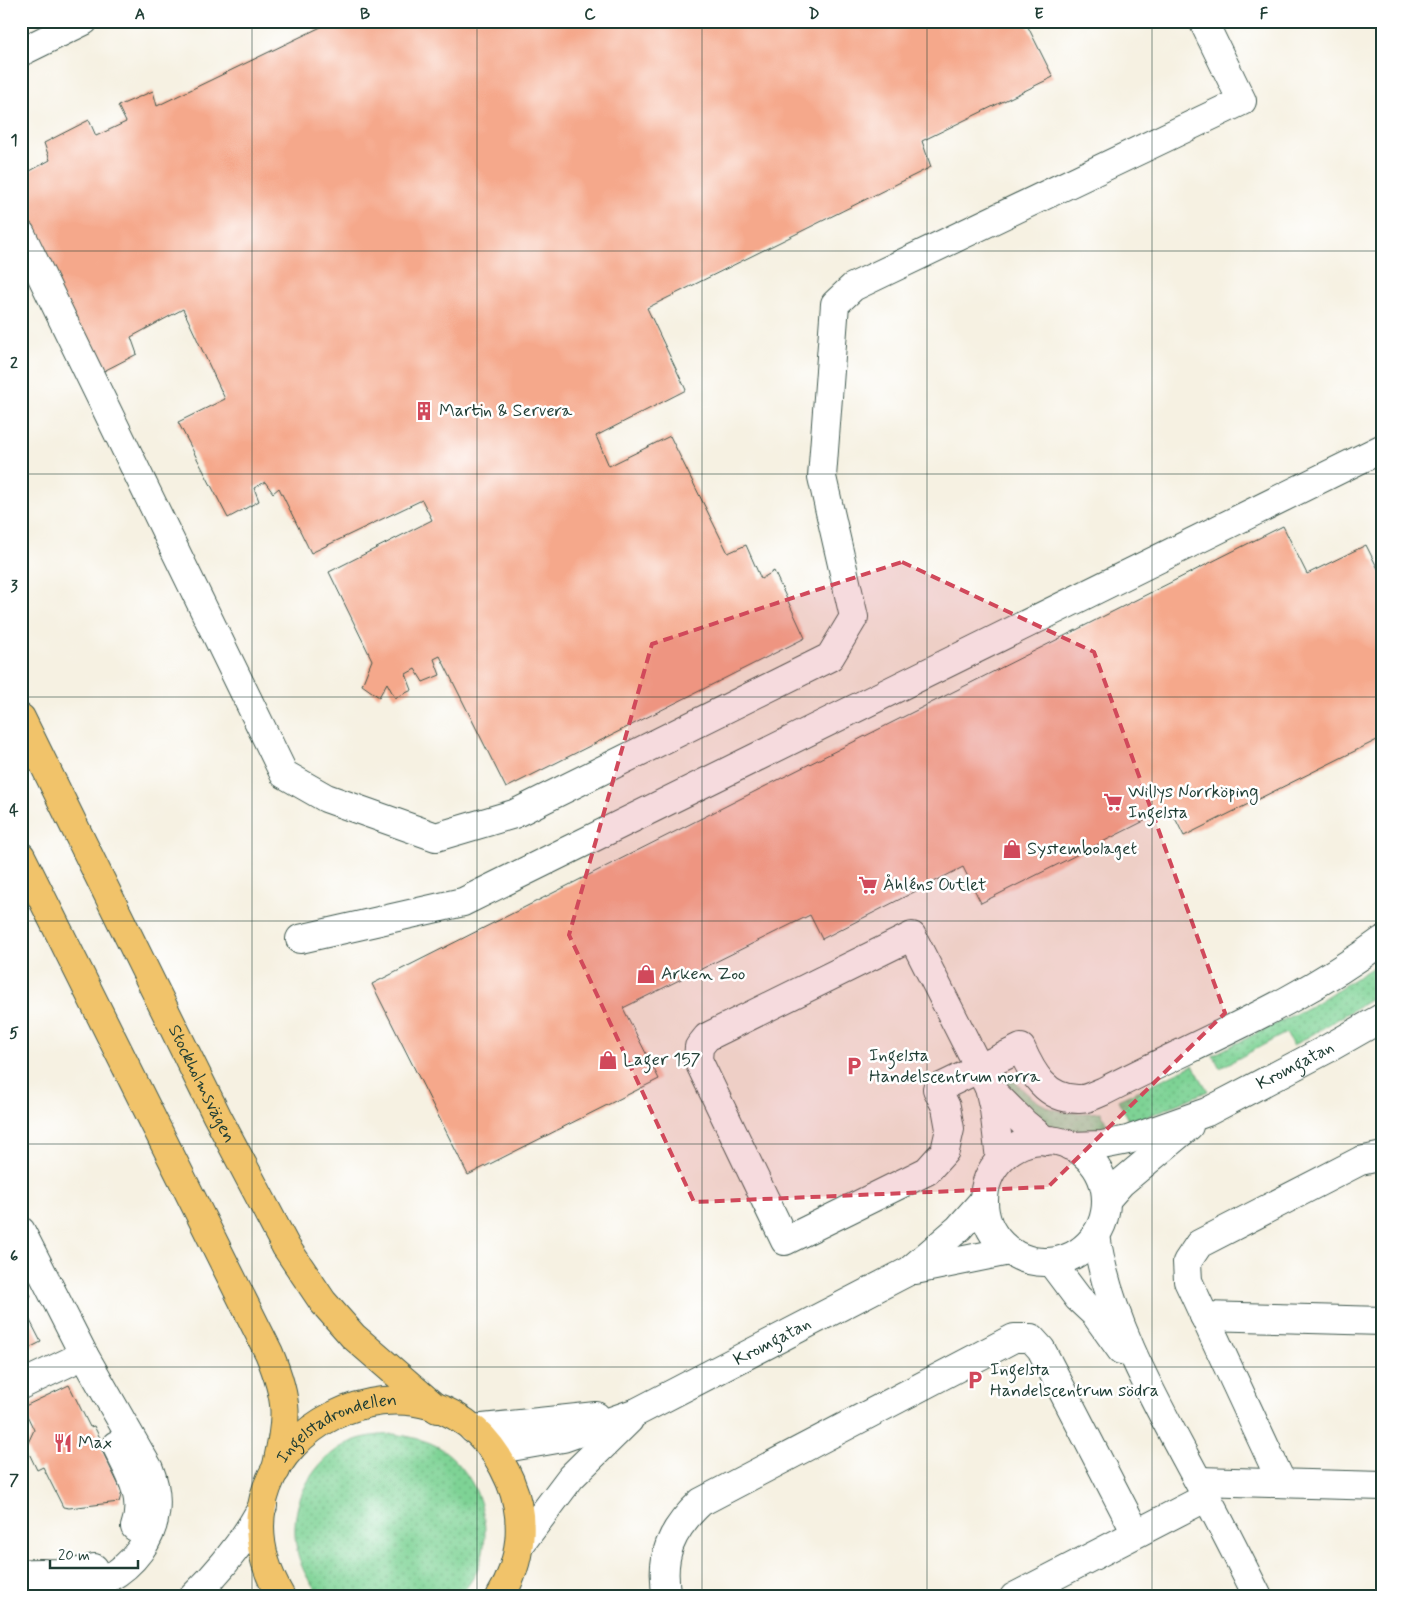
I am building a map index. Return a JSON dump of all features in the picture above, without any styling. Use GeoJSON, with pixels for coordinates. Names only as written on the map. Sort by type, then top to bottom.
{"type":"FeatureCollection","features":[{"type":"Feature","properties":{"kind":"highway","name":"Stockholmsvägen"},"geometry":{"type":"LineString","coordinates":[[21,718],[217,1116],[286,1246],[323,1302],[353,1336],[437,1409]]}},
{"type":"Feature","properties":{"kind":"highway"},"geometry":{"type":"LineString","coordinates":[[21,856],[272,1361],[279,1378],[286,1422],[276,1470]]}},
{"type":"Feature","properties":{"kind":"highway","name":"Ingelstadrondellen"},"geometry":{"type":"LineString","coordinates":[[281,1597],[273,1583],[265,1558],[261,1532],[263,1506],[276,1470],[290,1447],[310,1428],[358,1404],[384,1400],[411,1402],[437,1409],[456,1417],[473,1429],[493,1450],[504,1466],[514,1491],[520,1518],[519,1546],[515,1566],[504,1593]]}},
{"type":"Feature","properties":{"kind":"street"},"geometry":{"type":"LineString","coordinates":[[21,52],[84,21]]}},
{"type":"Feature","properties":{"kind":"street"},"geometry":{"type":"LineString","coordinates":[[21,234],[284,774],[326,798],[436,838],[514,814],[830,657],[854,617],[822,477],[835,304],[853,287],[1242,101],[1203,21]]}},
{"type":"Feature","properties":{"kind":"street"},"geometry":{"type":"LineString","coordinates":[[300,939],[463,902],[1383,448]]}},
{"type":"Feature","properties":{"kind":"street"},"geometry":{"type":"LineString","coordinates":[[1000,1159],[994,1109],[984,1078],[912,936],[707,1037],[698,1047],[698,1060],[785,1241],[927,1171],[945,1151],[950,1129],[946,1107],[938,1089],[984,1078],[1021,1048],[1032,1073],[1045,1086],[1060,1096],[1079,1100],[1104,1091],[1302,993],[1348,966],[1383,940]]}},
{"type":"Feature","properties":{"kind":"street","name":"Kromgatan"},"geometry":{"type":"LineString","coordinates":[[1058,1143],[1102,1145],[1128,1140],[1207,1112],[1327,1049],[1383,1017]]}},
{"type":"Feature","properties":{"kind":"street"},"geometry":{"type":"LineString","coordinates":[[984,1078],[1024,1123],[1058,1143],[1084,1155],[1096,1168],[1103,1183],[1106,1200],[1104,1218],[1096,1235],[1084,1248],[1069,1258],[1051,1262],[1029,1261],[1009,1251],[995,1238],[986,1220],[984,1201],[986,1183],[1000,1159],[1020,1146],[1035,1141],[1058,1143]]}},
{"type":"Feature","properties":{"kind":"street","name":"Kromgatan"},"geometry":{"type":"LineString","coordinates":[[1106,1200],[1121,1183],[1207,1112]]}},
{"type":"Feature","properties":{"kind":"street"},"geometry":{"type":"LineString","coordinates":[[1282,1483],[1188,1281],[1186,1262],[1199,1244],[1360,1161],[1383,1156]]}},
{"type":"Feature","properties":{"kind":"street","name":"Kromgatan"},"geometry":{"type":"LineString","coordinates":[[493,1450],[563,1438],[637,1412],[909,1271],[959,1228],[984,1201]]}},
{"type":"Feature","properties":{"kind":"street"},"geometry":{"type":"LineString","coordinates":[[21,1231],[84,1355],[101,1381],[156,1485],[157,1503],[146,1542],[128,1566],[102,1583],[80,1591],[60,1593],[33,1593],[21,1588]]}},
{"type":"Feature","properties":{"kind":"street"},"geometry":{"type":"LineString","coordinates":[[1096,1235],[1099,1255],[1110,1293],[1154,1399]]}},
{"type":"Feature","properties":{"kind":"street","name":"Kromgatan"},"geometry":{"type":"LineString","coordinates":[[909,1271],[1009,1251]]}},
{"type":"Feature","properties":{"kind":"street"},"geometry":{"type":"LineString","coordinates":[[1051,1262],[1078,1298],[1100,1320],[1154,1399],[1203,1489],[1258,1597]]}},
{"type":"Feature","properties":{"kind":"street"},"geometry":{"type":"LineString","coordinates":[[1204,1316],[1383,1321]]}},
{"type":"Feature","properties":{"kind":"street"},"geometry":{"type":"LineString","coordinates":[[667,1597],[663,1576],[670,1539],[684,1518],[701,1502],[1014,1338],[1031,1338],[1041,1349],[1136,1533]]}},
{"type":"Feature","properties":{"kind":"street"},"geometry":{"type":"LineString","coordinates":[[21,1385],[84,1355]]}},
{"type":"Feature","properties":{"kind":"street"},"geometry":{"type":"LineString","coordinates":[[21,1574],[83,1572],[105,1564],[121,1551],[132,1536],[139,1516],[139,1496],[110,1434],[101,1381]]}},
{"type":"Feature","properties":{"kind":"street","name":"Kromgatan"},"geometry":{"type":"LineString","coordinates":[[473,1429],[637,1412]]}},
{"type":"Feature","properties":{"kind":"street","name":"Kromgatan"},"geometry":{"type":"LineString","coordinates":[[519,1546],[571,1477],[637,1412]]}},
{"type":"Feature","properties":{"kind":"street"},"geometry":{"type":"LineString","coordinates":[[1014,1597],[1136,1533],[1203,1489],[1282,1483],[1383,1486]]}},
{"type":"Feature","properties":{"kind":"street"},"geometry":{"type":"LineString","coordinates":[[193,1597],[220,1571],[263,1506]]}},
{"type":"Feature","properties":{"kind":"highlighted area"},"geometry":{"type":"Polygon","coordinates":[[[902,562],[1094,652],[1225,1013],[1048,1187],[694,1202],[569,935],[652,644],[902,562]]]}},
{"type":"Feature","properties":{"kind":"green space"},"geometry":{"type":"Polygon","coordinates":[[[1383,961],[1383,992],[1293,1046],[1286,1033],[1220,1068],[1213,1055],[1311,1006],[1383,961]]]}},
{"type":"Feature","properties":{"kind":"green space"},"geometry":{"type":"Polygon","coordinates":[[[1193,1065],[1208,1091],[1130,1124],[1118,1100],[1193,1065]]]}},
{"type":"Feature","properties":{"kind":"green space"},"geometry":{"type":"Polygon","coordinates":[[[1011,1077],[1031,1097],[1050,1108],[1073,1113],[1101,1112],[1109,1130],[1073,1131],[1048,1125],[1037,1118],[1016,1097],[1004,1081],[1011,1077]]]}},
{"type":"Feature","properties":{"kind":"green space"},"geometry":{"type":"Polygon","coordinates":[[[395,1434],[425,1441],[442,1449],[458,1463],[471,1480],[479,1499],[484,1520],[485,1540],[481,1561],[472,1580],[458,1597],[322,1597],[308,1578],[299,1558],[295,1536],[296,1515],[302,1494],[312,1474],[327,1458],[346,1444],[376,1435],[395,1434]]]}},
{"type":"Feature","properties":{"kind":"building","name":"Martin & Servera"},"geometry":{"type":"Polygon","coordinates":[[[319,21],[1025,21],[1053,77],[922,141],[931,167],[647,308],[686,390],[596,436],[609,466],[670,436],[728,553],[746,545],[761,579],[774,571],[805,638],[506,788],[440,656],[434,659],[440,675],[423,682],[415,669],[406,674],[412,690],[395,698],[387,683],[379,697],[362,685],[372,660],[329,572],[432,520],[422,500],[311,553],[279,488],[273,493],[265,482],[254,488],[259,501],[228,518],[178,422],[225,399],[183,309],[131,337],[137,354],[100,373],[21,221],[21,176],[50,160],[44,143],[89,120],[96,136],[126,122],[118,106],[153,91],[157,106],[323,26],[319,21]]]}},
{"type":"Feature","properties":{"kind":"building"},"geometry":{"type":"Polygon","coordinates":[[[1283,526],[1307,574],[1366,545],[1383,579],[1383,737],[1184,836],[1170,808],[981,903],[963,867],[822,939],[810,915],[623,1008],[659,1079],[468,1175],[372,984],[1283,526]]]}},
{"type":"Feature","properties":{"kind":"building"},"geometry":{"type":"Polygon","coordinates":[[[21,1276],[31,1296],[21,1300],[21,1276]]]}},
{"type":"Feature","properties":{"kind":"building"},"geometry":{"type":"Polygon","coordinates":[[[21,1303],[41,1342],[21,1352],[21,1303]]]}},
{"type":"Feature","properties":{"kind":"building","name":"Max"},"geometry":{"type":"Polygon","coordinates":[[[69,1385],[90,1427],[94,1426],[100,1438],[97,1440],[122,1492],[119,1502],[69,1508],[63,1507],[43,1467],[37,1470],[26,1447],[34,1430],[23,1407],[69,1385]]]}},
{"type":"Feature","properties":{"kind":"place","name":"Martin & Servera"},"geometry":{"type":"Point","coordinates":[424,411]}},
{"type":"Feature","properties":{"kind":"place","name":"Willys Norrköping Ingelsta"},"geometry":{"type":"Point","coordinates":[1113,802]}},
{"type":"Feature","properties":{"kind":"place","name":"Systembolaget"},"geometry":{"type":"Point","coordinates":[1012,849]}},
{"type":"Feature","properties":{"kind":"place","name":"Åhléns Outlet"},"geometry":{"type":"Point","coordinates":[868,885]}},
{"type":"Feature","properties":{"kind":"place","name":"Arken Zoo"},"geometry":{"type":"Point","coordinates":[646,974]}},
{"type":"Feature","properties":{"kind":"place","name":"Lager 157"},"geometry":{"type":"Point","coordinates":[608,1060]}},
{"type":"Feature","properties":{"kind":"place","name":"Ingelsta Handelscentrum norra"},"geometry":{"type":"Point","coordinates":[854,1066]}},
{"type":"Feature","properties":{"kind":"place","name":"Ingelsta Handelscentrum södra"},"geometry":{"type":"Point","coordinates":[975,1380]}},
{"type":"Feature","properties":{"kind":"place","name":"Max"},"geometry":{"type":"Point","coordinates":[63,1443]}}]}
